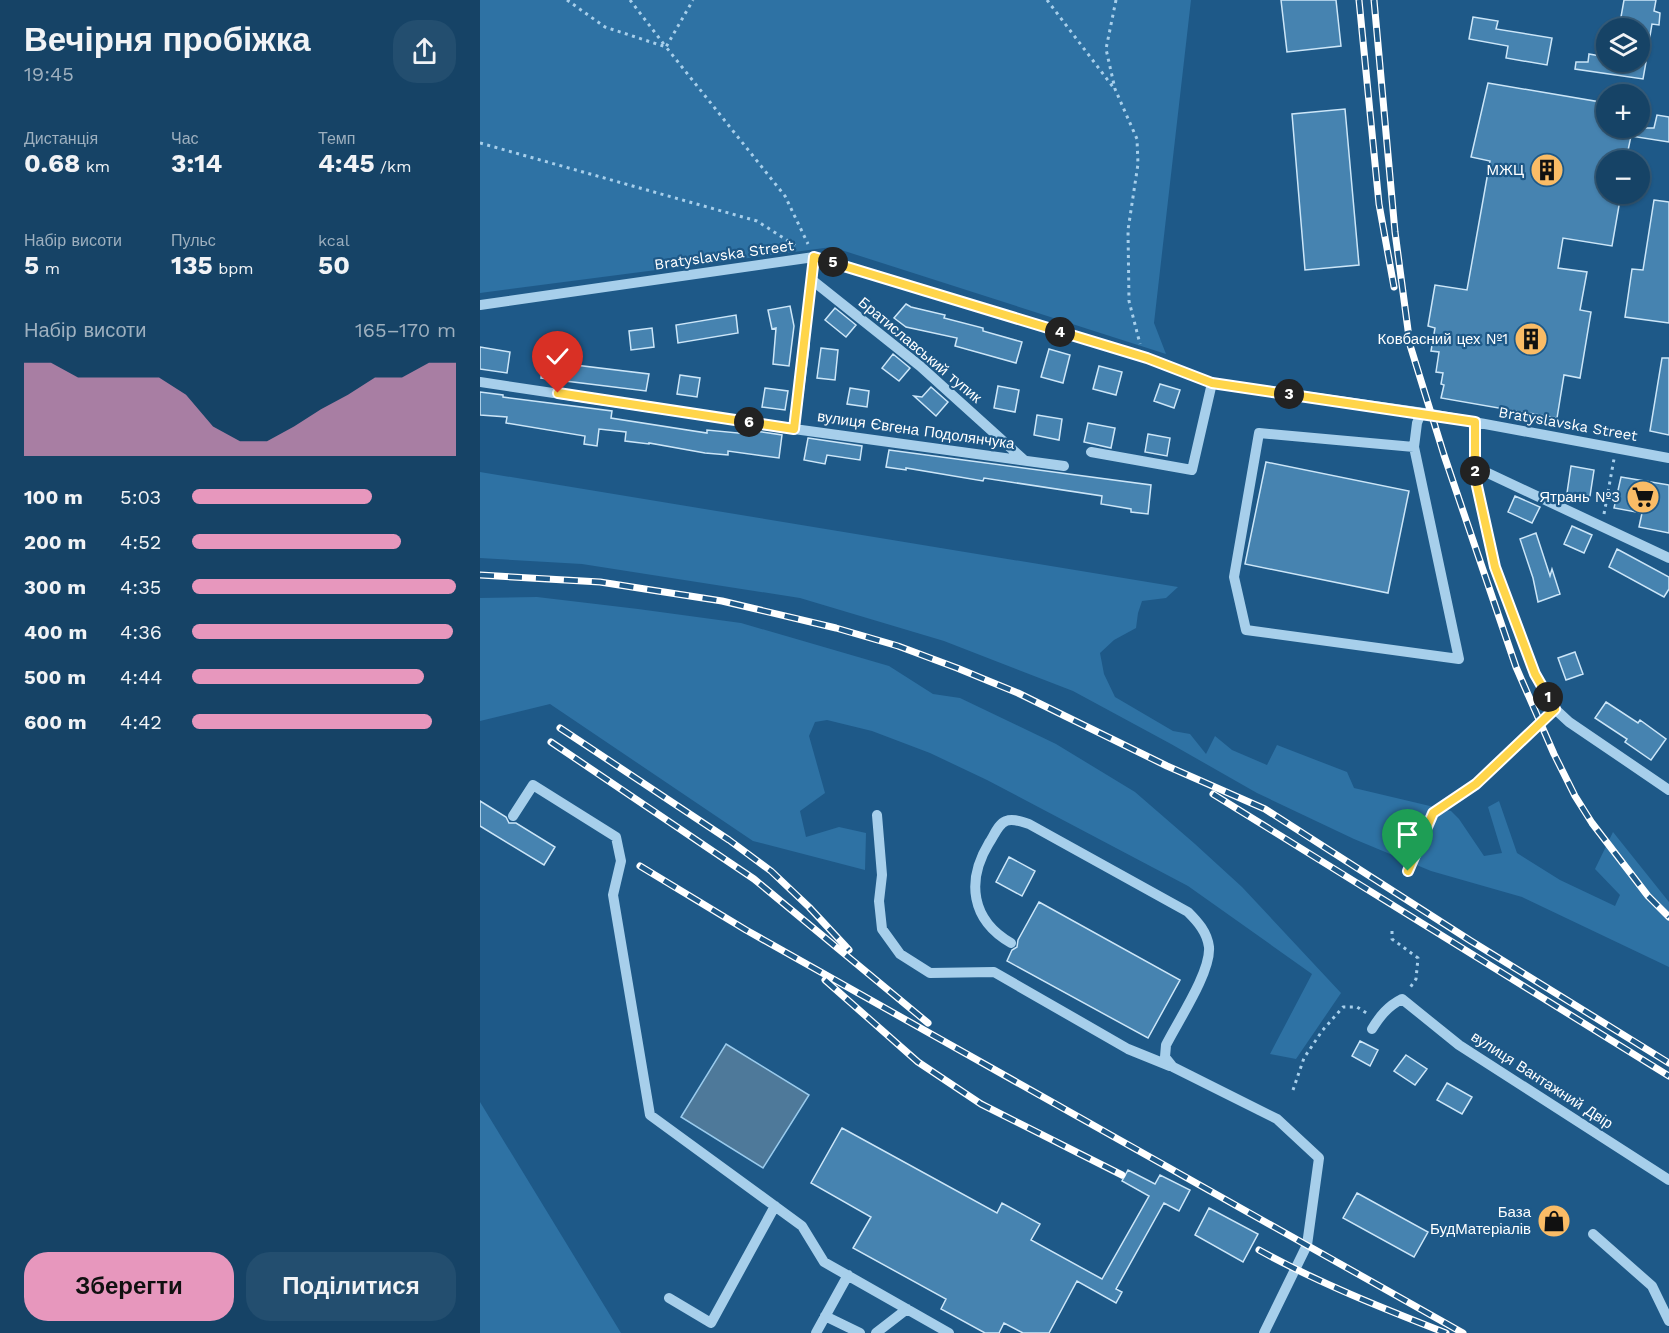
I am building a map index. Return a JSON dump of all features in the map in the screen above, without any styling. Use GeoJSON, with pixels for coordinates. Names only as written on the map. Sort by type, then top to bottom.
{"type":"FeatureCollection","features":[{"type":"Feature","properties":{"kind":"street"},"geometry":{"type":"LineString","coordinates":[[812,280],[814,257]]}},
{"type":"Feature","properties":{"kind":"street","name":"Bratyslavska Street"},"geometry":{"type":"LineString","coordinates":[[480,305],[814,257],[1147,358],[1212,383],[1421,413],[1669,458]]}},
{"type":"Feature","properties":{"kind":"street","name":"Братиславський тупик"},"geometry":{"type":"LineString","coordinates":[[812,280],[920,366],[1024,460]]}},
{"type":"Feature","properties":{"kind":"street"},"geometry":{"type":"LineString","coordinates":[[794,429],[805,345]]}},
{"type":"Feature","properties":{"kind":"street","name":"вулиця Євгена Подолянчука"},"geometry":{"type":"LineString","coordinates":[[480,382],[794,429],[1064,466]]}},
{"type":"Feature","properties":{"kind":"street"},"geometry":{"type":"LineString","coordinates":[[1091,452],[1192,470],[1212,383]]}},
{"type":"Feature","properties":{"kind":"street"},"geometry":{"type":"LineString","coordinates":[[1413,447],[1259,433],[1234,577],[1246,630],[1459,659],[1413,447],[1421,413]]}},
{"type":"Feature","properties":{"kind":"street"},"geometry":{"type":"LineString","coordinates":[[1475,422],[1475,467],[1495,567],[1535,674],[1555,709],[1569,722],[1669,790]]}},
{"type":"Feature","properties":{"kind":"street"},"geometry":{"type":"LineString","coordinates":[[1475,467],[1669,558]]}},
{"type":"Feature","properties":{"kind":"street"},"geometry":{"type":"LineString","coordinates":[[513,816],[533,785],[616,837],[621,861],[613,895],[650,1115],[802,1226],[824,1262],[949,1333]]}},
{"type":"Feature","properties":{"kind":"street"},"geometry":{"type":"LineString","coordinates":[[878,815],[882,874],[879,901],[882,929],[900,954],[930,973],[994,972],[1128,1049],[1173,1067],[1277,1119],[1319,1158],[1307,1245],[1264,1333]]}},
{"type":"Feature","properties":{"kind":"street"},"geometry":{"type":"LineString","coordinates":[[1011,943],[997,935],[984,921],[975,896],[977,870],[986,849],[999,827],[1005,821],[1014,819],[1029,824],[1188,912],[1201,924],[1209,948],[1206,968],[1166,1045],[1165,1057],[1173,1067]]}},
{"type":"Feature","properties":{"kind":"street"},"geometry":{"type":"LineString","coordinates":[[1374,1025],[1393,1004],[1402,999]]}},
{"type":"Feature","properties":{"kind":"street","name":"вулиця Вантажний Двір"},"geometry":{"type":"LineString","coordinates":[[1402,999],[1459,1045],[1669,1180]]}},
{"type":"Feature","properties":{"kind":"street"},"geometry":{"type":"LineString","coordinates":[[669,1298],[711,1323],[775,1206]]}},
{"type":"Feature","properties":{"kind":"street"},"geometry":{"type":"LineString","coordinates":[[1593,1234],[1652,1286],[1669,1321]]}},
{"type":"Feature","properties":{"kind":"street"},"geometry":{"type":"LineString","coordinates":[[816,1333],[848,1275]]}},
{"type":"Feature","properties":{"kind":"street"},"geometry":{"type":"LineString","coordinates":[[876,1333],[907,1309]]}},
{"type":"Feature","properties":{"kind":"street"},"geometry":{"type":"LineString","coordinates":[[825,1316],[860,1333]]}},
{"type":"Feature","properties":{"kind":"path"},"geometry":{"type":"LineString","coordinates":[[567,0],[605,27],[666,47]]}},
{"type":"Feature","properties":{"kind":"path"},"geometry":{"type":"LineString","coordinates":[[630,0],[785,196],[814,257]]}},
{"type":"Feature","properties":{"kind":"path"},"geometry":{"type":"LineString","coordinates":[[666,47],[693,0]]}},
{"type":"Feature","properties":{"kind":"path"},"geometry":{"type":"LineString","coordinates":[[1047,0],[1115,89]]}},
{"type":"Feature","properties":{"kind":"path"},"geometry":{"type":"LineString","coordinates":[[1116,0],[1106,49],[1115,89],[1137,139],[1138,164],[1128,230],[1130,301],[1140,344],[1147,358]]}},
{"type":"Feature","properties":{"kind":"path"},"geometry":{"type":"LineString","coordinates":[[480,143],[757,221],[814,257]]}},
{"type":"Feature","properties":{"kind":"path"},"geometry":{"type":"LineString","coordinates":[[805,345],[812,280]]}},
{"type":"Feature","properties":{"kind":"path"},"geometry":{"type":"LineString","coordinates":[[1602,526],[1616,448]]}},
{"type":"Feature","properties":{"kind":"path"},"geometry":{"type":"LineString","coordinates":[[1408,871],[1433,813],[1476,784],[1555,709]]}},
{"type":"Feature","properties":{"kind":"path"},"geometry":{"type":"LineString","coordinates":[[1392,931],[1392,939],[1418,958],[1416,979],[1402,999]]}},
{"type":"Feature","properties":{"kind":"path"},"geometry":{"type":"LineString","coordinates":[[1293,1090],[1304,1058],[1322,1031],[1343,1006],[1357,1007],[1374,1025]]}},
{"type":"Feature","properties":{"kind":"shaded area"},"geometry":{"type":"Polygon","coordinates":[[[480,0],[1191,0],[1154,323],[1166,354],[832,247],[480,293],[480,0]]]}},
{"type":"Feature","properties":{"kind":"shaded area"},"geometry":{"type":"Polygon","coordinates":[[[480,472],[1178,587],[1166,598],[1142,601],[1136,628],[1114,640],[1100,653],[1104,674],[1115,697],[1173,731],[1190,734],[1206,754],[1215,736],[1232,750],[1267,765],[1277,745],[1347,772],[1354,788],[1451,811],[1484,856],[1502,853],[1488,807],[1499,801],[1517,853],[1560,880],[1615,906],[1620,895],[1595,869],[1613,832],[1669,902],[1669,967],[1522,897],[1431,871],[1354,839],[1257,793],[1073,691],[944,641],[800,598],[582,564],[480,558],[480,472]]]}},
{"type":"Feature","properties":{"kind":"shaded area"},"geometry":{"type":"Polygon","coordinates":[[[537,597],[741,623],[889,666],[933,694],[960,698],[1056,744],[1135,792],[1195,844],[1242,887],[1341,993],[1296,1059],[1270,1054],[1312,974],[1188,886],[987,780],[930,753],[872,731],[827,720],[815,722],[809,736],[825,793],[800,811],[806,837],[839,827],[866,833],[865,870],[753,841],[550,704],[480,721],[480,598],[537,597]]]}},
{"type":"Feature","properties":{"kind":"shaded area"},"geometry":{"type":"Polygon","coordinates":[[[726,1044],[809,1095],[763,1168],[681,1117],[726,1044]]]}},
{"type":"Feature","properties":{"kind":"shaded area"},"geometry":{"type":"Polygon","coordinates":[[[480,1102],[621,1333],[480,1333],[480,1102]]]}},
{"type":"Feature","properties":{"kind":"building"},"geometry":{"type":"Polygon","coordinates":[[[1281,0],[1336,0],[1341,46],[1287,52],[1281,0]]]}},
{"type":"Feature","properties":{"kind":"building"},"geometry":{"type":"Polygon","coordinates":[[[1624,0],[1656,0],[1654,11],[1660,13],[1659,25],[1652,24],[1650,36],[1650,18],[1621,18],[1624,0]]]}},
{"type":"Feature","properties":{"kind":"building"},"geometry":{"type":"Polygon","coordinates":[[[1473,17],[1498,21],[1496,29],[1552,38],[1547,65],[1506,58],[1508,46],[1469,39],[1473,17]]]}},
{"type":"Feature","properties":{"kind":"building"},"geometry":{"type":"Polygon","coordinates":[[[1589,54],[1596,55],[1596,72],[1644,72],[1643,79],[1575,69],[1576,62],[1588,62],[1589,54]]]}},
{"type":"Feature","properties":{"kind":"building"},"geometry":{"type":"Polygon","coordinates":[[[1488,83],[1596,101],[1596,138],[1631,138],[1628,150],[1596,150],[1596,204],[1619,204],[1612,246],[1563,238],[1558,268],[1587,272],[1580,310],[1591,312],[1580,378],[1564,375],[1557,418],[1441,398],[1444,385],[1441,384],[1443,373],[1436,372],[1439,352],[1431,351],[1435,328],[1428,326],[1435,285],[1467,290],[1490,161],[1471,157],[1488,83]]]}},
{"type":"Feature","properties":{"kind":"building"},"geometry":{"type":"Polygon","coordinates":[[[1345,109],[1359,265],[1305,270],[1292,114],[1345,109]]]}},
{"type":"Feature","properties":{"kind":"building"},"geometry":{"type":"Polygon","coordinates":[[[1657,115],[1669,117],[1669,142],[1644,138],[1650,138],[1650,128],[1654,128],[1657,115]]]}},
{"type":"Feature","properties":{"kind":"building"},"geometry":{"type":"Polygon","coordinates":[[[1654,200],[1669,202],[1669,323],[1625,317],[1632,269],[1643,270],[1654,200]]]}},
{"type":"Feature","properties":{"kind":"building"},"geometry":{"type":"Polygon","coordinates":[[[906,304],[1022,342],[1016,363],[955,346],[957,338],[906,327],[894,318],[906,304]]]}},
{"type":"Feature","properties":{"kind":"building"},"geometry":{"type":"Polygon","coordinates":[[[790,306],[794,326],[789,366],[773,364],[776,328],[772,329],[768,310],[790,306]]]}},
{"type":"Feature","properties":{"kind":"building"},"geometry":{"type":"Polygon","coordinates":[[[835,308],[856,325],[846,337],[825,320],[835,308]]]}},
{"type":"Feature","properties":{"kind":"building"},"geometry":{"type":"Polygon","coordinates":[[[736,315],[738,333],[678,343],[676,325],[736,315]]]}},
{"type":"Feature","properties":{"kind":"building"},"geometry":{"type":"Polygon","coordinates":[[[652,328],[654,347],[631,350],[629,331],[652,328]]]}},
{"type":"Feature","properties":{"kind":"building"},"geometry":{"type":"Polygon","coordinates":[[[480,347],[510,352],[507,373],[480,369],[480,347]]]}},
{"type":"Feature","properties":{"kind":"building"},"geometry":{"type":"Polygon","coordinates":[[[821,348],[838,350],[835,380],[817,378],[821,348]]]}},
{"type":"Feature","properties":{"kind":"building"},"geometry":{"type":"Polygon","coordinates":[[[1049,349],[1070,355],[1063,383],[1041,377],[1049,349]]]}},
{"type":"Feature","properties":{"kind":"building"},"geometry":{"type":"Polygon","coordinates":[[[893,354],[910,368],[899,381],[882,368],[893,354]]]}},
{"type":"Feature","properties":{"kind":"building"},"geometry":{"type":"Polygon","coordinates":[[[544,355],[557,357],[557,361],[567,362],[567,364],[649,374],[646,391],[541,378],[544,355]]]}},
{"type":"Feature","properties":{"kind":"building"},"geometry":{"type":"Polygon","coordinates":[[[1662,358],[1669,358],[1669,435],[1650,431],[1662,358]]]}},
{"type":"Feature","properties":{"kind":"building"},"geometry":{"type":"Polygon","coordinates":[[[1099,366],[1122,372],[1116,395],[1093,389],[1099,366]]]}},
{"type":"Feature","properties":{"kind":"building"},"geometry":{"type":"Polygon","coordinates":[[[680,375],[700,378],[697,397],[677,394],[680,375]]]}},
{"type":"Feature","properties":{"kind":"building"},"geometry":{"type":"Polygon","coordinates":[[[1160,384],[1180,390],[1174,408],[1154,401],[1160,384]]]}},
{"type":"Feature","properties":{"kind":"building"},"geometry":{"type":"Polygon","coordinates":[[[998,386],[1019,390],[1015,412],[994,408],[998,386]]]}},
{"type":"Feature","properties":{"kind":"building"},"geometry":{"type":"Polygon","coordinates":[[[931,387],[948,402],[936,416],[914,396],[922,397],[931,387]]]}},
{"type":"Feature","properties":{"kind":"building"},"geometry":{"type":"Polygon","coordinates":[[[765,388],[788,391],[785,410],[762,407],[765,388]]]}},
{"type":"Feature","properties":{"kind":"building"},"geometry":{"type":"Polygon","coordinates":[[[850,388],[869,391],[867,407],[847,404],[850,388]]]}},
{"type":"Feature","properties":{"kind":"building"},"geometry":{"type":"Polygon","coordinates":[[[480,392],[612,411],[611,418],[707,433],[707,430],[748,434],[748,430],[782,435],[779,458],[728,451],[728,455],[705,453],[625,441],[626,432],[599,429],[597,446],[584,444],[585,436],[506,423],[507,417],[480,415],[480,392]]]}},
{"type":"Feature","properties":{"kind":"building"},"geometry":{"type":"Polygon","coordinates":[[[1037,415],[1062,419],[1059,440],[1034,435],[1037,415]]]}},
{"type":"Feature","properties":{"kind":"building"},"geometry":{"type":"Polygon","coordinates":[[[1088,423],[1115,428],[1111,448],[1084,442],[1088,423]]]}},
{"type":"Feature","properties":{"kind":"building"},"geometry":{"type":"Polygon","coordinates":[[[1148,434],[1170,438],[1167,456],[1145,452],[1148,434]]]}},
{"type":"Feature","properties":{"kind":"building"},"geometry":{"type":"Polygon","coordinates":[[[808,438],[862,446],[860,460],[827,455],[825,464],[804,460],[808,438]]]}},
{"type":"Feature","properties":{"kind":"building"},"geometry":{"type":"Polygon","coordinates":[[[889,450],[1151,485],[1148,514],[1101,504],[1102,496],[984,478],[983,481],[906,468],[906,470],[886,467],[889,450]]]}},
{"type":"Feature","properties":{"kind":"building"},"geometry":{"type":"Polygon","coordinates":[[[1266,462],[1409,491],[1388,593],[1245,564],[1266,462]]]}},
{"type":"Feature","properties":{"kind":"building"},"geometry":{"type":"Polygon","coordinates":[[[1571,466],[1594,470],[1590,496],[1567,493],[1571,466]]]}},
{"type":"Feature","properties":{"kind":"building","name":"Ятрань №3"},"geometry":{"type":"Polygon","coordinates":[[[1621,477],[1669,485],[1669,533],[1639,527],[1642,513],[1614,508],[1621,477]]]}},
{"type":"Feature","properties":{"kind":"building"},"geometry":{"type":"Polygon","coordinates":[[[1515,496],[1540,507],[1532,523],[1508,512],[1515,496]]]}},
{"type":"Feature","properties":{"kind":"building"},"geometry":{"type":"Polygon","coordinates":[[[1572,526],[1592,535],[1584,553],[1564,544],[1572,526]]]}},
{"type":"Feature","properties":{"kind":"building"},"geometry":{"type":"Polygon","coordinates":[[[1536,533],[1550,576],[1552,569],[1560,594],[1538,602],[1520,539],[1536,533]]]}},
{"type":"Feature","properties":{"kind":"building"},"geometry":{"type":"Polygon","coordinates":[[[1617,549],[1669,577],[1669,589],[1664,597],[1609,567],[1617,549]]]}},
{"type":"Feature","properties":{"kind":"building"},"geometry":{"type":"Polygon","coordinates":[[[1575,652],[1583,674],[1566,680],[1558,658],[1575,652]]]}},
{"type":"Feature","properties":{"kind":"building"},"geometry":{"type":"Polygon","coordinates":[[[1606,702],[1638,723],[1640,720],[1666,739],[1651,760],[1625,742],[1627,739],[1595,718],[1606,702]]]}},
{"type":"Feature","properties":{"kind":"building"},"geometry":{"type":"Polygon","coordinates":[[[480,801],[506,817],[509,823],[516,823],[555,847],[544,865],[480,826],[480,801]]]}},
{"type":"Feature","properties":{"kind":"building"},"geometry":{"type":"Polygon","coordinates":[[[1009,857],[1035,871],[1022,896],[996,882],[1009,857]]]}},
{"type":"Feature","properties":{"kind":"building"},"geometry":{"type":"Polygon","coordinates":[[[1039,902],[1180,980],[1148,1038],[1007,961],[1012,950],[1017,947],[1018,940],[1039,902]]]}},
{"type":"Feature","properties":{"kind":"building"},"geometry":{"type":"Polygon","coordinates":[[[1360,1041],[1378,1050],[1370,1066],[1352,1056],[1360,1041]]]}},
{"type":"Feature","properties":{"kind":"building"},"geometry":{"type":"Polygon","coordinates":[[[1406,1055],[1427,1069],[1415,1085],[1394,1071],[1406,1055]]]}},
{"type":"Feature","properties":{"kind":"building"},"geometry":{"type":"Polygon","coordinates":[[[1447,1083],[1472,1097],[1462,1114],[1437,1100],[1447,1083]]]}},
{"type":"Feature","properties":{"kind":"building"},"geometry":{"type":"Polygon","coordinates":[[[842,1128],[997,1213],[1002,1203],[1040,1224],[1031,1240],[1102,1279],[1149,1196],[1122,1181],[1128,1170],[1155,1184],[1160,1175],[1190,1190],[1179,1211],[1164,1203],[1116,1289],[1122,1292],[1116,1303],[1077,1281],[1049,1333],[1023,1333],[1004,1323],[999,1333],[985,1333],[941,1309],[946,1299],[853,1248],[871,1217],[811,1183],[842,1128]]]}},
{"type":"Feature","properties":{"kind":"building"},"geometry":{"type":"Polygon","coordinates":[[[1357,1193],[1428,1232],[1414,1257],[1343,1218],[1357,1193]]]}},
{"type":"Feature","properties":{"kind":"building"},"geometry":{"type":"Polygon","coordinates":[[[1209,1208],[1258,1234],[1243,1262],[1195,1235],[1209,1208]]]}},
{"type":"Feature","properties":{"kind":"railway"},"geometry":{"type":"LineString","coordinates":[[1359,0],[1379,204],[1394,287]]}},
{"type":"Feature","properties":{"kind":"railway"},"geometry":{"type":"LineString","coordinates":[[1374,0],[1395,232],[1410,345],[1444,455],[1516,667],[1554,754],[1575,796],[1592,823],[1648,896],[1669,917]]}},
{"type":"Feature","properties":{"kind":"railway"},"geometry":{"type":"LineString","coordinates":[[480,575],[600,582],[722,601],[836,628],[898,646],[1018,693],[1167,766],[1265,809],[1471,941],[1669,1063]]}},
{"type":"Feature","properties":{"kind":"railway"},"geometry":{"type":"LineString","coordinates":[[560,728],[729,840],[771,871],[849,950]]}},
{"type":"Feature","properties":{"kind":"railway"},"geometry":{"type":"LineString","coordinates":[[551,742],[754,879],[928,1023]]}},
{"type":"Feature","properties":{"kind":"railway"},"geometry":{"type":"LineString","coordinates":[[1213,794],[1669,1076]]}},
{"type":"Feature","properties":{"kind":"railway"},"geometry":{"type":"LineString","coordinates":[[640,866],[746,930],[1463,1333]]}},
{"type":"Feature","properties":{"kind":"railway"},"geometry":{"type":"LineString","coordinates":[[825,980],[918,1062],[981,1104],[1122,1175]]}},
{"type":"Feature","properties":{"kind":"railway"},"geometry":{"type":"LineString","coordinates":[[1259,1250],[1328,1284],[1446,1333]]}},
{"type":"Feature","properties":{"kind":"place","name":"МЖЦ"},"geometry":{"type":"Point","coordinates":[1547,170]}},
{"type":"Feature","properties":{"kind":"place","name":"Ковбасний цех №1"},"geometry":{"type":"Point","coordinates":[1531,339]}},
{"type":"Feature","properties":{"kind":"place","name":"Ятрань №3"},"geometry":{"type":"Point","coordinates":[1643,497]}},
{"type":"Feature","properties":{"kind":"place","name":"База БудМатеріалів"},"geometry":{"type":"Point","coordinates":[1554,1221]}},
{"type":"Feature","properties":{"kind":"route"},"geometry":{"type":"LineString","coordinates":[[558,393],[794,429],[814,257],[1147,358],[1212,383],[1475,422],[1477,486],[1495,567],[1535,674],[1555,709],[1476,784],[1433,813],[1408,871]]}}]}
